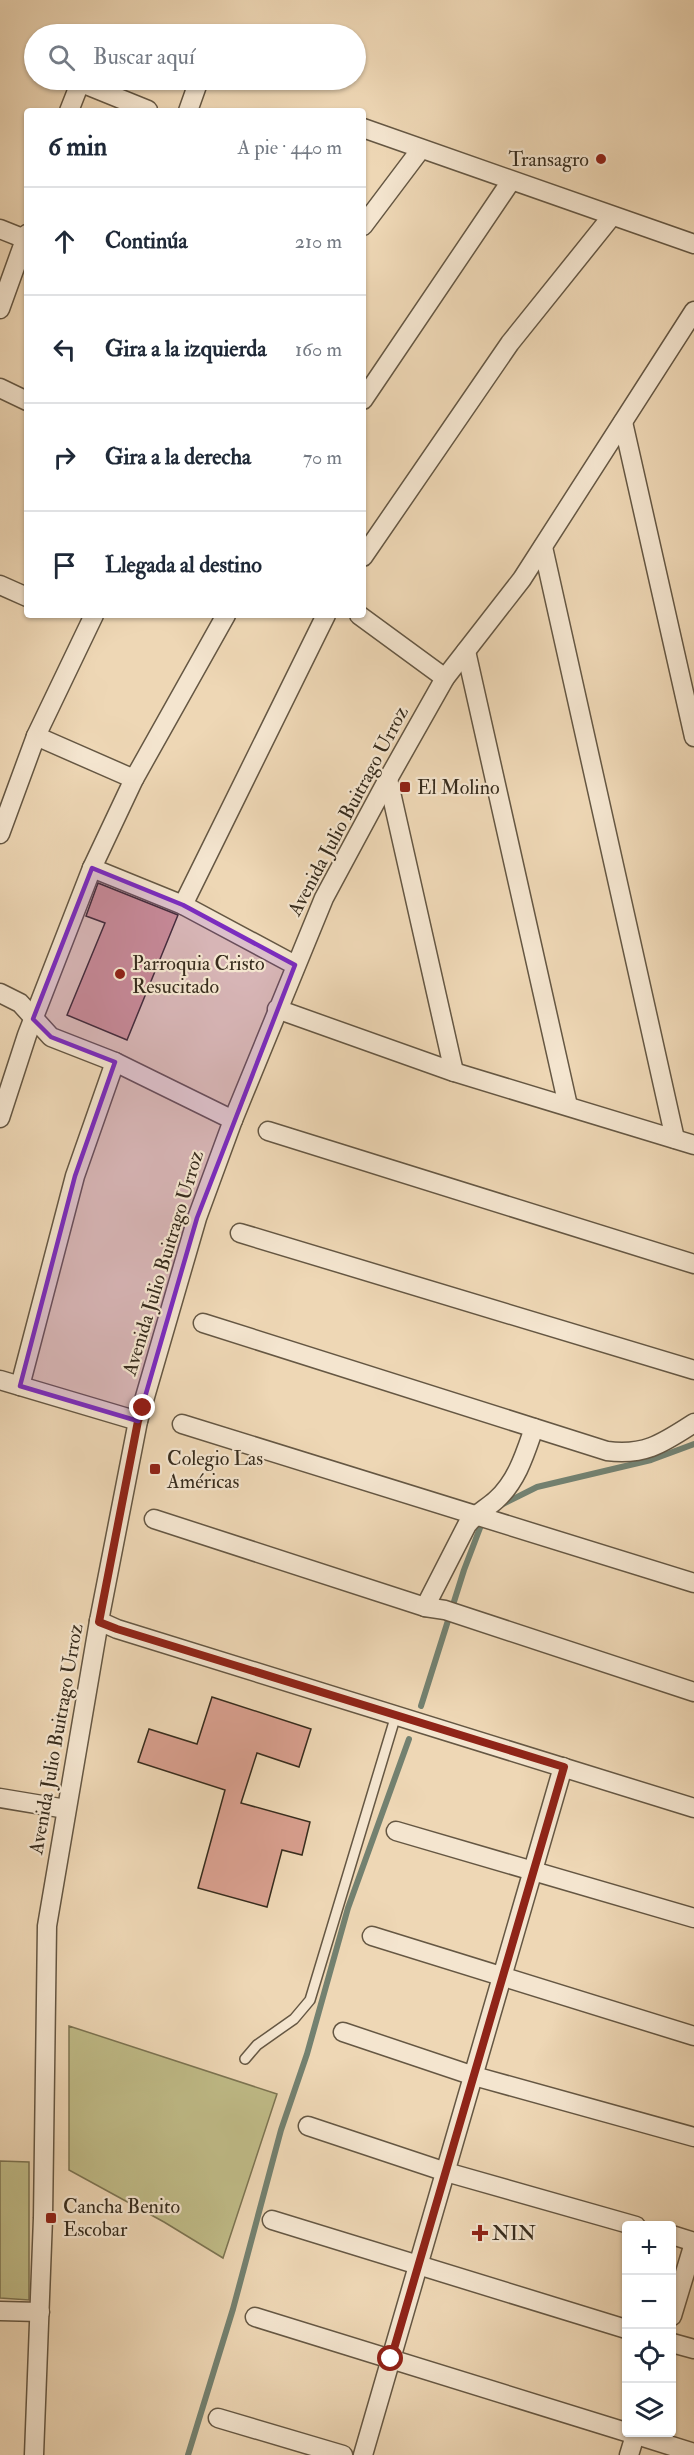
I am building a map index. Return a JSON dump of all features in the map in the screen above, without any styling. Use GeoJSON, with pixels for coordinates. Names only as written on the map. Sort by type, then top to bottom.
{"type":"FeatureCollection","features":[{"type":"Feature","properties":{"kind":"street"},"geometry":{"type":"LineString","coordinates":[[70,108],[75,90]]}},
{"type":"Feature","properties":{"kind":"street"},"geometry":{"type":"LineString","coordinates":[[99,90],[143,108]]}},
{"type":"Feature","properties":{"kind":"street"},"geometry":{"type":"LineString","coordinates":[[189,108],[195,90]]}},
{"type":"Feature","properties":{"kind":"street"},"geometry":{"type":"LineString","coordinates":[[366,129],[694,244]]}},
{"type":"Feature","properties":{"kind":"street"},"geometry":{"type":"LineString","coordinates":[[366,222],[421,149]]}},
{"type":"Feature","properties":{"kind":"street"},"geometry":{"type":"LineString","coordinates":[[366,396],[511,181]]}},
{"type":"Feature","properties":{"kind":"street"},"geometry":{"type":"LineString","coordinates":[[366,553],[510,343],[612,216]]}},
{"type":"Feature","properties":{"kind":"street"},"geometry":{"type":"LineString","coordinates":[[0,229],[24,236]]}},
{"type":"Feature","properties":{"kind":"street"},"geometry":{"type":"LineString","coordinates":[[0,309],[24,243]]}},
{"type":"Feature","properties":{"kind":"street","name":"Avenida Julio Buitrago Urroz"},"geometry":{"type":"LineString","coordinates":[[34,2455],[40,2312],[47,1926],[99,1622],[138,1421],[197,1218],[277,1009],[324,898],[388,779],[445,678],[522,579],[693,315]]}},
{"type":"Feature","properties":{"kind":"street"},"geometry":{"type":"LineString","coordinates":[[0,388],[24,400]]}},
{"type":"Feature","properties":{"kind":"street"},"geometry":{"type":"LineString","coordinates":[[623,422],[694,737]]}},
{"type":"Feature","properties":{"kind":"street"},"geometry":{"type":"LineString","coordinates":[[543,547],[675,1139]]}},
{"type":"Feature","properties":{"kind":"street"},"geometry":{"type":"LineString","coordinates":[[0,585],[24,596]]}},
{"type":"Feature","properties":{"kind":"street"},"geometry":{"type":"LineString","coordinates":[[0,834],[36,736],[93,618]]}},
{"type":"Feature","properties":{"kind":"street"},"geometry":{"type":"LineString","coordinates":[[0,1118],[33,1020],[92,868],[134,779],[224,618]]}},
{"type":"Feature","properties":{"kind":"street"},"geometry":{"type":"LineString","coordinates":[[183,905],[325,618]]}},
{"type":"Feature","properties":{"kind":"street"},"geometry":{"type":"LineString","coordinates":[[363,618],[445,678]]}},
{"type":"Feature","properties":{"kind":"street"},"geometry":{"type":"LineString","coordinates":[[466,651],[568,1106]]}},
{"type":"Feature","properties":{"kind":"street"},"geometry":{"type":"LineString","coordinates":[[36,736],[134,779]]}},
{"type":"Feature","properties":{"kind":"street"},"geometry":{"type":"LineString","coordinates":[[388,779],[454,1072]]}},
{"type":"Feature","properties":{"kind":"street"},"geometry":{"type":"LineString","coordinates":[[92,868],[183,905],[295,965]]}},
{"type":"Feature","properties":{"kind":"street"},"geometry":{"type":"LineString","coordinates":[[0,993],[20,1003],[33,1020],[51,1037],[115,1062],[233,1120]]}},
{"type":"Feature","properties":{"kind":"street"},"geometry":{"type":"LineString","coordinates":[[277,1009],[454,1072],[694,1145]]}},
{"type":"Feature","properties":{"kind":"street"},"geometry":{"type":"LineString","coordinates":[[20,1386],[75,1176],[115,1062]]}},
{"type":"Feature","properties":{"kind":"street"},"geometry":{"type":"LineString","coordinates":[[268,1131],[694,1264]]}},
{"type":"Feature","properties":{"kind":"street"},"geometry":{"type":"LineString","coordinates":[[240,1233],[694,1370]]}},
{"type":"Feature","properties":{"kind":"street"},"geometry":{"type":"LineString","coordinates":[[203,1323],[607,1451],[624,1454],[641,1452],[663,1443],[694,1423]]}},
{"type":"Feature","properties":{"kind":"street"},"geometry":{"type":"LineString","coordinates":[[0,1380],[138,1421]]}},
{"type":"Feature","properties":{"kind":"street"},"geometry":{"type":"LineString","coordinates":[[183,1424],[694,1583]]}},
{"type":"Feature","properties":{"kind":"street"},"geometry":{"type":"LineString","coordinates":[[425,1607],[467,1525],[496,1499],[517,1473],[534,1428]]}},
{"type":"Feature","properties":{"kind":"street"},"geometry":{"type":"LineString","coordinates":[[154,1519],[425,1607],[467,1617],[694,1692]]}},
{"type":"Feature","properties":{"kind":"street"},"geometry":{"type":"LineString","coordinates":[[99,1622],[694,1808]]}},
{"type":"Feature","properties":{"kind":"street"},"geometry":{"type":"LineString","coordinates":[[363,2455],[564,1767]]}},
{"type":"Feature","properties":{"kind":"street"},"geometry":{"type":"LineString","coordinates":[[0,1798],[66,1809]]}},
{"type":"Feature","properties":{"kind":"street"},"geometry":{"type":"LineString","coordinates":[[396,1831],[694,1918]]}},
{"type":"Feature","properties":{"kind":"street"},"geometry":{"type":"LineString","coordinates":[[372,1936],[694,2036]]}},
{"type":"Feature","properties":{"kind":"street"},"geometry":{"type":"LineString","coordinates":[[343,2032],[474,2076],[694,2138]]}},
{"type":"Feature","properties":{"kind":"street"},"geometry":{"type":"LineString","coordinates":[[308,2126],[446,2172],[622,2222]]}},
{"type":"Feature","properties":{"kind":"street"},"geometry":{"type":"LineString","coordinates":[[272,2220],[622,2327]]}},
{"type":"Feature","properties":{"kind":"street"},"geometry":{"type":"LineString","coordinates":[[676,2236],[694,2242],[676,2303]]}},
{"type":"Feature","properties":{"kind":"street"},"geometry":{"type":"LineString","coordinates":[[0,2311],[40,2312]]}},
{"type":"Feature","properties":{"kind":"street"},"geometry":{"type":"LineString","coordinates":[[255,2317],[622,2430]]}},
{"type":"Feature","properties":{"kind":"street"},"geometry":{"type":"LineString","coordinates":[[676,2344],[694,2349]]}},
{"type":"Feature","properties":{"kind":"street"},"geometry":{"type":"LineString","coordinates":[[218,2418],[343,2455]]}},
{"type":"Feature","properties":{"kind":"street"},"geometry":{"type":"LineString","coordinates":[[629,2455],[631,2437]]}},
{"type":"Feature","properties":{"kind":"street"},"geometry":{"type":"LineString","coordinates":[[644,2437],[694,2453]]}},
{"type":"Feature","properties":{"kind":"lane"},"geometry":{"type":"LineString","coordinates":[[245,2059],[257,2045],[294,2019],[310,2000],[396,1715]]}},
{"type":"Feature","properties":{"kind":"highlighted area"},"geometry":{"type":"Polygon","coordinates":[[[92,868],[183,905],[295,965],[197,1218],[138,1421],[20,1386],[75,1176],[115,1062],[51,1037],[33,1019],[92,868]]]}},
{"type":"Feature","properties":{"kind":"shaded area"},"geometry":{"type":"Polygon","coordinates":[[[69,2026],[277,2094],[223,2258],[164,2222],[69,2170],[69,2026]]]}},
{"type":"Feature","properties":{"kind":"shaded area"},"geometry":{"type":"Polygon","coordinates":[[[0,2161],[29,2162],[29,2300],[0,2298],[0,2161]]]}},
{"type":"Feature","properties":{"kind":"building","name":"Parroquia Cristo Resucitado"},"geometry":{"type":"Polygon","coordinates":[[[98,883],[178,915],[127,1040],[67,1015],[105,923],[86,916],[98,883]]]}},
{"type":"Feature","properties":{"kind":"building"},"geometry":{"type":"Polygon","coordinates":[[[212,1697],[311,1729],[299,1767],[257,1753],[241,1803],[310,1822],[302,1855],[282,1850],[267,1907],[198,1888],[225,1790],[138,1762],[149,1729],[197,1744],[212,1697]]]}},
{"type":"Feature","properties":{"kind":"waterway"},"geometry":{"type":"LineString","coordinates":[[501,1505],[537,1487],[651,1460],[694,1444]]}},
{"type":"Feature","properties":{"kind":"waterway"},"geometry":{"type":"LineString","coordinates":[[421,1706],[464,1570],[483,1520]]}},
{"type":"Feature","properties":{"kind":"waterway"},"geometry":{"type":"LineString","coordinates":[[188,2455],[233,2309],[281,2130],[307,2054],[348,1908],[409,1739]]}},
{"type":"Feature","properties":{"kind":"place","name":"Transagro"},"geometry":{"type":"Point","coordinates":[601,159]}},
{"type":"Feature","properties":{"kind":"place","name":"El Molino"},"geometry":{"type":"Point","coordinates":[405,787]}},
{"type":"Feature","properties":{"kind":"place","name":"Parroquia Cristo Resucitado"},"geometry":{"type":"Point","coordinates":[120,974]}},
{"type":"Feature","properties":{"kind":"place","name":"Colegio Las Américas"},"geometry":{"type":"Point","coordinates":[155,1469]}},
{"type":"Feature","properties":{"kind":"place","name":"Cancha Benito Escobar"},"geometry":{"type":"Point","coordinates":[51,2218]}},
{"type":"Feature","properties":{"kind":"place","name":"NIN"},"geometry":{"type":"Point","coordinates":[480,2233]}},
{"type":"Feature","properties":{"kind":"route"},"geometry":{"type":"LineString","coordinates":[[143,1408],[138,1421],[99,1622],[564,1767],[391,2359]]}}]}
